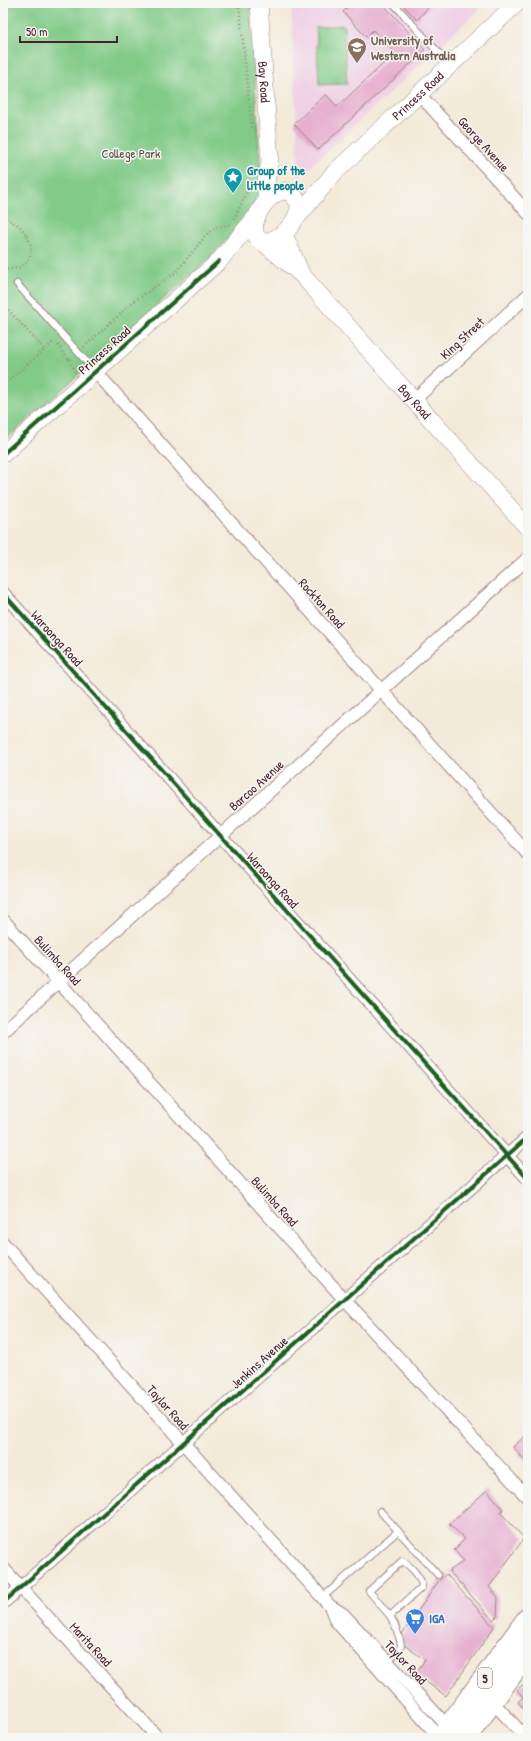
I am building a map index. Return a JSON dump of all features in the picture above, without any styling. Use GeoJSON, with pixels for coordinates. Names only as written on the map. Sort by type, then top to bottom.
{"type":"FeatureCollection","features":[{"type":"Feature","properties":{"kind":"highway","name":"5"},"geometry":{"type":"LineString","coordinates":[[485,1694],[528,1619]]}},
{"type":"Feature","properties":{"kind":"highway","name":"5"},"geometry":{"type":"LineString","coordinates":[[451,1736],[485,1694],[528,1651]]}},
{"type":"Feature","properties":{"kind":"street","name":"Bay Road"},"geometry":{"type":"LineString","coordinates":[[258,3],[270,161],[266,182],[266,202]]}},
{"type":"Feature","properties":{"kind":"street","name":"Princess Road"},"geometry":{"type":"LineString","coordinates":[[298,216],[335,172],[517,3]]}},
{"type":"Feature","properties":{"kind":"street","name":"George Avenue"},"geometry":{"type":"LineString","coordinates":[[419,94],[528,214]]}},
{"type":"Feature","properties":{"kind":"street","name":"Bay Road"},"geometry":{"type":"LineString","coordinates":[[270,161],[278,179],[292,195]]}},
{"type":"Feature","properties":{"kind":"street","name":"Princess Road"},"geometry":{"type":"LineString","coordinates":[[292,195],[335,172]]}},
{"type":"Feature","properties":{"kind":"street"},"geometry":{"type":"LineString","coordinates":[[276,193],[292,195],[300,205],[298,216],[284,234],[275,240],[261,242],[254,232],[255,218],[266,202],[276,193]]}},
{"type":"Feature","properties":{"kind":"street","name":"Princess Road"},"geometry":{"type":"LineString","coordinates":[[3,454],[218,261],[255,218]]}},
{"type":"Feature","properties":{"kind":"street","name":"Bay Road"},"geometry":{"type":"LineString","coordinates":[[284,234],[302,275]]}},
{"type":"Feature","properties":{"kind":"street","name":"Bay Road"},"geometry":{"type":"LineString","coordinates":[[261,242],[302,275],[528,528]]}},
{"type":"Feature","properties":{"kind":"street","name":"Princess Road"},"geometry":{"type":"LineString","coordinates":[[218,261],[261,242]]}},
{"type":"Feature","properties":{"kind":"street","name":"King Street"},"geometry":{"type":"LineString","coordinates":[[414,400],[528,295]]}},
{"type":"Feature","properties":{"kind":"street","name":"Rockton Road"},"geometry":{"type":"LineString","coordinates":[[95,371],[528,854]]}},
{"type":"Feature","properties":{"kind":"street","name":"Barcoo Avenue"},"geometry":{"type":"LineString","coordinates":[[3,1032],[528,558]]}},
{"type":"Feature","properties":{"kind":"street","name":"Waroonga Road"},"geometry":{"type":"LineString","coordinates":[[3,594],[528,1179]]}},
{"type":"Feature","properties":{"kind":"street","name":"Bulimba Road"},"geometry":{"type":"LineString","coordinates":[[3,920],[344,1299],[528,1498]]}},
{"type":"Feature","properties":{"kind":"street","name":"Jenkins Avenue"},"geometry":{"type":"LineString","coordinates":[[3,1603],[528,1137]]}},
{"type":"Feature","properties":{"kind":"street","name":"Taylor Road"},"geometry":{"type":"LineString","coordinates":[[3,1243],[182,1444],[326,1602],[343,1614],[451,1736]]}},
{"type":"Feature","properties":{"kind":"street","name":"Marita Road"},"geometry":{"type":"LineString","coordinates":[[3,1568],[158,1738]]}},
{"type":"Feature","properties":{"kind":"street","name":"Taylor Road"},"geometry":{"type":"LineString","coordinates":[[326,1602],[336,1621],[451,1736]]}},
{"type":"Feature","properties":{"kind":"street"},"geometry":{"type":"LineString","coordinates":[[485,1694],[526,1738]]}},
{"type":"Feature","properties":{"kind":"lane"},"geometry":{"type":"LineString","coordinates":[[394,3],[450,65]]}},
{"type":"Feature","properties":{"kind":"lane"},"geometry":{"type":"LineString","coordinates":[[17,284],[95,371]]}},
{"type":"Feature","properties":{"kind":"lane"},"geometry":{"type":"LineString","coordinates":[[380,1511],[438,1575]]}},
{"type":"Feature","properties":{"kind":"lane"},"geometry":{"type":"LineString","coordinates":[[326,1602],[398,1531]]}},
{"type":"Feature","properties":{"kind":"lane"},"geometry":{"type":"LineString","coordinates":[[387,1662],[399,1650],[401,1645],[395,1625],[390,1616],[369,1591],[402,1561],[420,1579],[422,1587],[390,1616]]}},
{"type":"Feature","properties":{"kind":"path"},"geometry":{"type":"LineString","coordinates":[[239,3],[252,135]]}},
{"type":"Feature","properties":{"kind":"path"},"geometry":{"type":"LineString","coordinates":[[449,3],[454,8]]}},
{"type":"Feature","properties":{"kind":"path"},"geometry":{"type":"LineString","coordinates":[[69,360],[133,302],[175,273],[208,233],[217,227],[231,224],[251,184]]}},
{"type":"Feature","properties":{"kind":"path"},"geometry":{"type":"LineString","coordinates":[[3,216],[20,227],[28,237],[32,253],[28,261],[21,266],[3,270]]}},
{"type":"Feature","properties":{"kind":"path"},"geometry":{"type":"LineString","coordinates":[[3,304],[44,349]]}},
{"type":"Feature","properties":{"kind":"path"},"geometry":{"type":"LineString","coordinates":[[3,385],[54,340],[69,360],[77,376]]}},
{"type":"Feature","properties":{"kind":"shaded area","name":"University of Western Australia"},"geometry":{"type":"Polygon","coordinates":[[[291,3],[486,3],[299,177],[291,3]]]}},
{"type":"Feature","properties":{"kind":"green space","name":"College Park"},"geometry":{"type":"Polygon","coordinates":[[[3,3],[250,3],[261,177],[259,202],[208,260],[3,442],[3,3]]]}},
{"type":"Feature","properties":{"kind":"green space"},"geometry":{"type":"Polygon","coordinates":[[[344,25],[347,84],[319,85],[316,27],[344,25]]]}},
{"type":"Feature","properties":{"kind":"building"},"geometry":{"type":"Polygon","coordinates":[[[352,3],[382,3],[425,50],[318,150],[294,124],[326,94],[337,107],[395,53],[373,30],[366,37],[343,12],[352,3]]]}},
{"type":"Feature","properties":{"kind":"building"},"geometry":{"type":"Polygon","coordinates":[[[401,3],[432,3],[417,20],[401,3]]]}},
{"type":"Feature","properties":{"kind":"building"},"geometry":{"type":"Polygon","coordinates":[[[528,1433],[528,1464],[513,1447],[528,1433]]]}},
{"type":"Feature","properties":{"kind":"building"},"geometry":{"type":"Polygon","coordinates":[[[487,1490],[503,1509],[501,1513],[524,1538],[489,1587],[498,1597],[497,1616],[493,1620],[449,1571],[464,1561],[454,1550],[465,1539],[449,1524],[487,1490]]]}},
{"type":"Feature","properties":{"kind":"building"},"geometry":{"type":"Polygon","coordinates":[[[446,1574],[494,1627],[446,1696],[415,1674],[425,1660],[404,1645],[401,1640],[402,1634],[438,1582],[446,1574]]]}},
{"type":"Feature","properties":{"kind":"building"},"geometry":{"type":"Polygon","coordinates":[[[528,1680],[528,1713],[518,1702],[523,1697],[517,1690],[528,1680]]]}},
{"type":"Feature","properties":{"kind":"cycle path"},"geometry":{"type":"LineString","coordinates":[[3,454],[219,261]]}},
{"type":"Feature","properties":{"kind":"cycle path"},"geometry":{"type":"LineString","coordinates":[[3,593],[528,1179]]}},
{"type":"Feature","properties":{"kind":"cycle path"},"geometry":{"type":"LineString","coordinates":[[3,1603],[528,1137]]}},
{"type":"Feature","properties":{"kind":"place","name":"University of Western Australia"},"geometry":{"type":"Point","coordinates":[357,64]}},
{"type":"Feature","properties":{"kind":"place","name":"Group of the little people"},"geometry":{"type":"Point","coordinates":[233,194]}},
{"type":"Feature","properties":{"kind":"place","name":"IGA"},"geometry":{"type":"Point","coordinates":[415,1635]}}]}
